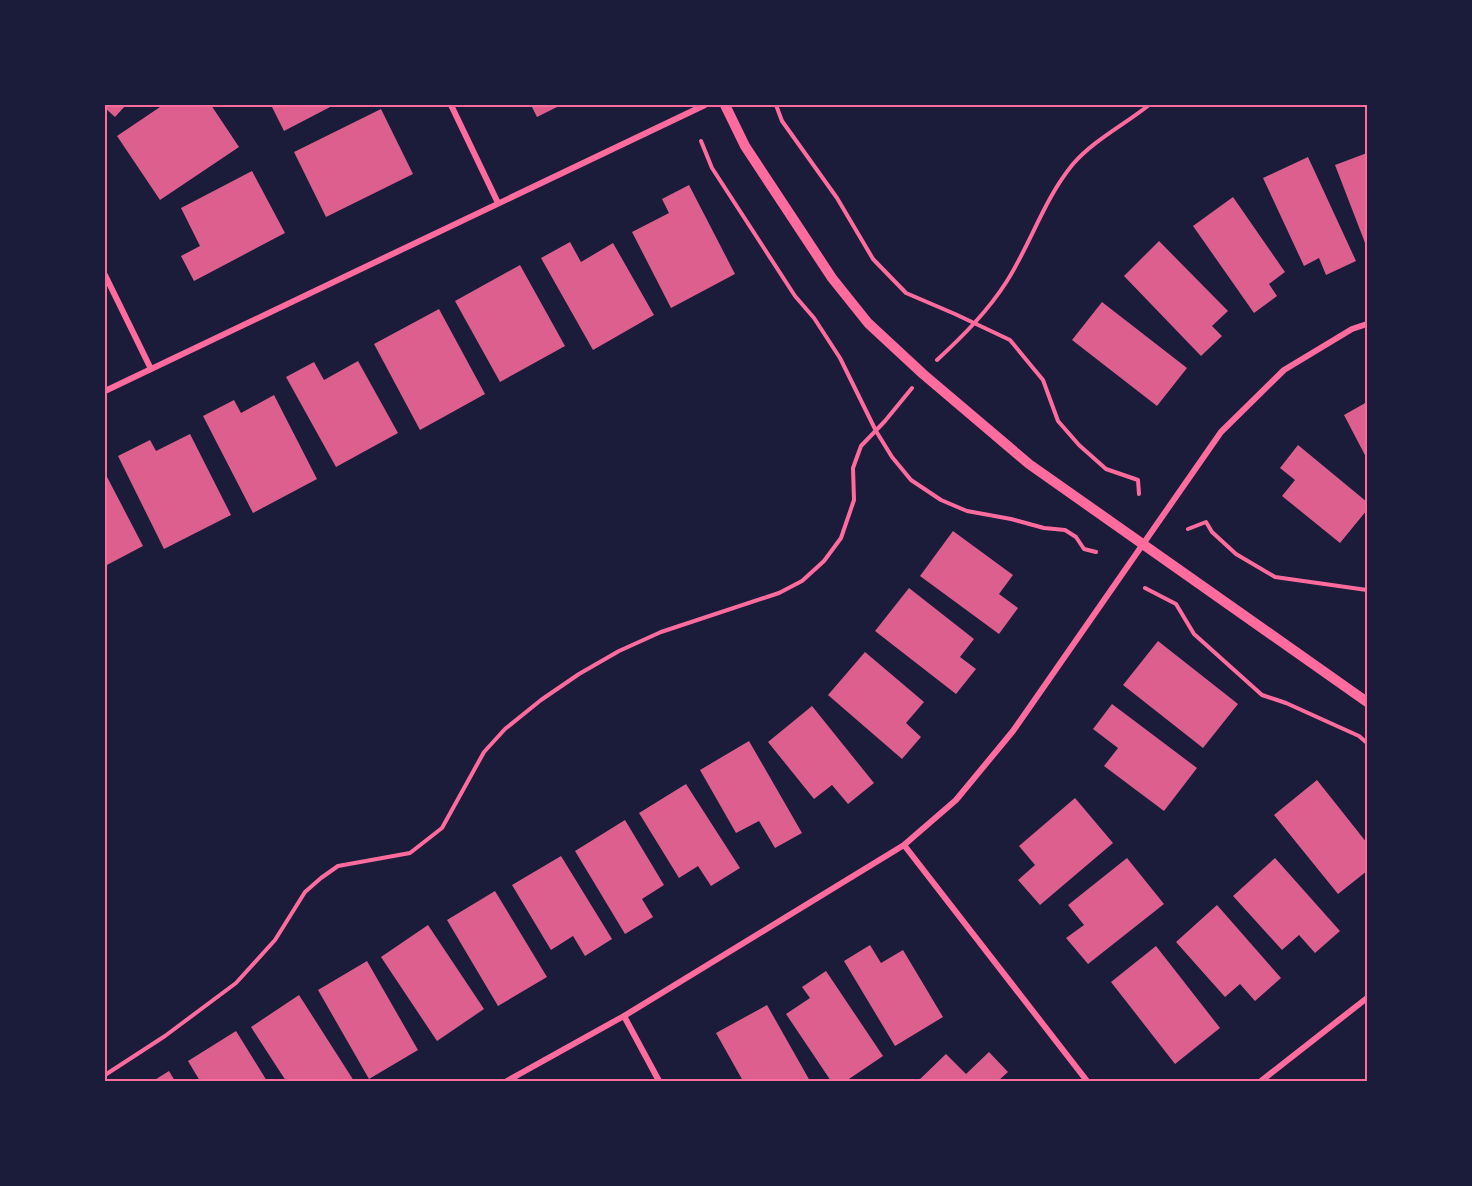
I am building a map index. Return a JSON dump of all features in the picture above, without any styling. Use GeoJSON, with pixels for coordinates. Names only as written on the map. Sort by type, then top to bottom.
{"type":"FeatureCollection","features":[{"type":"Feature","properties":{"kind":"street"},"geometry":{"type":"LineString","coordinates":[[451,105],[498,203]]}},
{"type":"Feature","properties":{"kind":"street"},"geometry":{"type":"LineString","coordinates":[[105,390],[705,105]]}},
{"type":"Feature","properties":{"kind":"street"},"geometry":{"type":"LineString","coordinates":[[725,105],[745,146],[832,278],[868,323],[922,374],[1029,464],[1367,702]]}},
{"type":"Feature","properties":{"kind":"street"},"geometry":{"type":"LineString","coordinates":[[105,275],[151,369]]}},
{"type":"Feature","properties":{"kind":"street"},"geometry":{"type":"LineString","coordinates":[[507,1081],[624,1016],[904,845],[956,800],[1013,731],[1221,432],[1284,370],[1352,329],[1367,324]]}},
{"type":"Feature","properties":{"kind":"street"},"geometry":{"type":"LineString","coordinates":[[904,845],[1087,1081]]}},
{"type":"Feature","properties":{"kind":"street"},"geometry":{"type":"LineString","coordinates":[[1261,1081],[1367,998]]}},
{"type":"Feature","properties":{"kind":"street"},"geometry":{"type":"LineString","coordinates":[[624,1016],[659,1081]]}},
{"type":"Feature","properties":{"kind":"path"},"geometry":{"type":"LineString","coordinates":[[776,105],[782,121],[837,198],[873,259],[906,293],[1010,340],[1043,381],[1058,421],[1078,445],[1106,469],[1138,480],[1139,494]]}},
{"type":"Feature","properties":{"kind":"path"},"geometry":{"type":"LineString","coordinates":[[105,1075],[165,1036],[236,983],[275,940],[305,892],[321,878],[339,866],[410,853],[442,828],[484,752],[505,729],[550,694],[579,674],[629,646],[661,632],[779,593],[802,581],[824,561],[841,538],[854,500],[853,468],[861,446],[922,374],[974,324],[1007,280],[1058,185],[1074,163],[1100,140],[1149,105]]}},
{"type":"Feature","properties":{"kind":"path"},"geometry":{"type":"LineString","coordinates":[[701,141],[712,168],[795,296],[814,318],[840,358],[876,431],[892,457],[911,480],[941,500],[967,511],[1044,528],[1065,530],[1076,537],[1084,549],[1096,552]]}},
{"type":"Feature","properties":{"kind":"path"},"geometry":{"type":"LineString","coordinates":[[1188,529],[1206,522],[1212,532],[1236,554],[1275,577],[1367,590]]}},
{"type":"Feature","properties":{"kind":"path"},"geometry":{"type":"LineString","coordinates":[[1145,588],[1176,604],[1194,634],[1262,694],[1359,736],[1367,743]]}},
{"type":"Feature","properties":{"kind":"building"},"geometry":{"type":"Polygon","coordinates":[[[105,105],[126,105],[115,117],[105,108],[105,105]]]}},
{"type":"Feature","properties":{"kind":"building"},"geometry":{"type":"Polygon","coordinates":[[[163,105],[211,105],[239,147],[160,200],[117,136],[163,105]]]}},
{"type":"Feature","properties":{"kind":"building"},"geometry":{"type":"Polygon","coordinates":[[[271,105],[334,105],[284,131],[271,105]]]}},
{"type":"Feature","properties":{"kind":"building"},"geometry":{"type":"Polygon","coordinates":[[[531,105],[561,105],[537,117],[531,105]]]}},
{"type":"Feature","properties":{"kind":"building"},"geometry":{"type":"Polygon","coordinates":[[[381,109],[413,174],[326,217],[294,152],[381,109]]]}},
{"type":"Feature","properties":{"kind":"building"},"geometry":{"type":"Polygon","coordinates":[[[1367,153],[1367,248],[1335,165],[1367,153]]]}},
{"type":"Feature","properties":{"kind":"building"},"geometry":{"type":"Polygon","coordinates":[[[1308,157],[1356,261],[1326,275],[1319,258],[1304,266],[1263,178],[1308,157]]]}},
{"type":"Feature","properties":{"kind":"building"},"geometry":{"type":"Polygon","coordinates":[[[252,171],[285,233],[194,281],[181,256],[200,246],[181,208],[252,171]]]}},
{"type":"Feature","properties":{"kind":"building"},"geometry":{"type":"Polygon","coordinates":[[[689,185],[735,274],[671,308],[632,232],[669,213],[662,199],[689,185]]]}},
{"type":"Feature","properties":{"kind":"building"},"geometry":{"type":"Polygon","coordinates":[[[1233,197],[1285,272],[1269,284],[1277,296],[1254,313],[1193,226],[1233,197]]]}},
{"type":"Feature","properties":{"kind":"building"},"geometry":{"type":"Polygon","coordinates":[[[1159,241],[1228,311],[1212,326],[1222,336],[1201,356],[1124,276],[1159,241]]]}},
{"type":"Feature","properties":{"kind":"building"},"geometry":{"type":"Polygon","coordinates":[[[570,242],[581,262],[613,243],[654,315],[593,350],[541,258],[570,242]]]}},
{"type":"Feature","properties":{"kind":"building"},"geometry":{"type":"Polygon","coordinates":[[[520,265],[565,346],[500,382],[455,301],[520,265]]]}},
{"type":"Feature","properties":{"kind":"building"},"geometry":{"type":"Polygon","coordinates":[[[1102,302],[1187,368],[1157,406],[1072,340],[1102,302]]]}},
{"type":"Feature","properties":{"kind":"building"},"geometry":{"type":"Polygon","coordinates":[[[439,309],[485,394],[420,430],[374,344],[439,309]]]}},
{"type":"Feature","properties":{"kind":"building"},"geometry":{"type":"Polygon","coordinates":[[[358,361],[398,433],[336,467],[286,377],[314,362],[324,380],[358,361]]]}},
{"type":"Feature","properties":{"kind":"building"},"geometry":{"type":"Polygon","coordinates":[[[274,395],[317,479],[253,513],[203,416],[234,400],[241,413],[274,395]]]}},
{"type":"Feature","properties":{"kind":"building"},"geometry":{"type":"Polygon","coordinates":[[[1367,402],[1367,459],[1344,415],[1367,402]]]}},
{"type":"Feature","properties":{"kind":"building"},"geometry":{"type":"Polygon","coordinates":[[[190,434],[231,515],[164,549],[118,456],[150,440],[156,451],[190,434]]]}},
{"type":"Feature","properties":{"kind":"building"},"geometry":{"type":"Polygon","coordinates":[[[1298,445],[1367,502],[1367,510],[1340,543],[1282,496],[1295,480],[1280,468],[1298,445]]]}},
{"type":"Feature","properties":{"kind":"building"},"geometry":{"type":"Polygon","coordinates":[[[105,473],[143,546],[105,566],[105,473]]]}},
{"type":"Feature","properties":{"kind":"building"},"geometry":{"type":"Polygon","coordinates":[[[953,531],[1013,575],[999,594],[1018,608],[999,634],[920,576],[953,531]]]}},
{"type":"Feature","properties":{"kind":"building"},"geometry":{"type":"Polygon","coordinates":[[[909,588],[974,639],[960,657],[976,669],[956,694],[875,631],[909,588]]]}},
{"type":"Feature","properties":{"kind":"building"},"geometry":{"type":"Polygon","coordinates":[[[1158,641],[1238,704],[1203,748],[1123,685],[1158,641]]]}},
{"type":"Feature","properties":{"kind":"building"},"geometry":{"type":"Polygon","coordinates":[[[865,652],[924,702],[906,723],[921,737],[902,759],[828,695],[865,652]]]}},
{"type":"Feature","properties":{"kind":"building"},"geometry":{"type":"Polygon","coordinates":[[[1112,704],[1197,768],[1164,811],[1104,766],[1118,748],[1093,729],[1112,704]]]}},
{"type":"Feature","properties":{"kind":"building"},"geometry":{"type":"Polygon","coordinates":[[[812,706],[874,783],[848,804],[832,785],[814,799],[768,742],[812,706]]]}},
{"type":"Feature","properties":{"kind":"building"},"geometry":{"type":"Polygon","coordinates":[[[749,741],[802,833],[775,848],[759,821],[736,833],[700,770],[749,741]]]}},
{"type":"Feature","properties":{"kind":"building"},"geometry":{"type":"Polygon","coordinates":[[[1317,780],[1367,843],[1367,871],[1338,894],[1274,815],[1317,780]]]}},
{"type":"Feature","properties":{"kind":"building"},"geometry":{"type":"Polygon","coordinates":[[[686,784],[740,868],[711,886],[698,866],[679,878],[639,813],[686,784]]]}},
{"type":"Feature","properties":{"kind":"building"},"geometry":{"type":"Polygon","coordinates":[[[1075,798],[1113,843],[1040,905],[1018,880],[1035,865],[1019,846],[1075,798]]]}},
{"type":"Feature","properties":{"kind":"building"},"geometry":{"type":"Polygon","coordinates":[[[625,820],[664,885],[642,899],[653,917],[625,934],[575,851],[625,820]]]}},
{"type":"Feature","properties":{"kind":"building"},"geometry":{"type":"Polygon","coordinates":[[[561,856],[612,939],[585,956],[573,936],[551,950],[512,885],[561,856]]]}},
{"type":"Feature","properties":{"kind":"building"},"geometry":{"type":"Polygon","coordinates":[[[1127,858],[1164,904],[1088,964],[1066,938],[1084,925],[1068,905],[1127,858]]]}},
{"type":"Feature","properties":{"kind":"building"},"geometry":{"type":"Polygon","coordinates":[[[1275,858],[1340,931],[1315,953],[1299,935],[1282,950],[1233,896],[1275,858]]]}},
{"type":"Feature","properties":{"kind":"building"},"geometry":{"type":"Polygon","coordinates":[[[495,891],[547,977],[498,1006],[447,920],[495,891]]]}},
{"type":"Feature","properties":{"kind":"building"},"geometry":{"type":"Polygon","coordinates":[[[1217,905],[1281,978],[1255,1001],[1240,984],[1225,997],[1176,942],[1217,905]]]}},
{"type":"Feature","properties":{"kind":"building"},"geometry":{"type":"Polygon","coordinates":[[[428,925],[484,1009],[437,1041],[381,957],[428,925]]]}},
{"type":"Feature","properties":{"kind":"building"},"geometry":{"type":"Polygon","coordinates":[[[870,945],[881,963],[903,950],[943,1017],[895,1046],[844,961],[870,945]]]}},
{"type":"Feature","properties":{"kind":"building"},"geometry":{"type":"Polygon","coordinates":[[[1156,946],[1220,1028],[1175,1064],[1111,982],[1156,946]]]}},
{"type":"Feature","properties":{"kind":"building"},"geometry":{"type":"Polygon","coordinates":[[[367,961],[418,1050],[369,1079],[318,990],[367,961]]]}},
{"type":"Feature","properties":{"kind":"building"},"geometry":{"type":"Polygon","coordinates":[[[826,971],[883,1056],[846,1081],[831,1081],[786,1014],[810,998],[802,987],[826,971]]]}},
{"type":"Feature","properties":{"kind":"building"},"geometry":{"type":"Polygon","coordinates":[[[299,995],[354,1081],[286,1081],[251,1027],[299,995]]]}},
{"type":"Feature","properties":{"kind":"building"},"geometry":{"type":"Polygon","coordinates":[[[767,1005],[810,1081],[743,1081],[716,1033],[767,1005]]]}},
{"type":"Feature","properties":{"kind":"building"},"geometry":{"type":"Polygon","coordinates":[[[236,1031],[267,1081],[200,1081],[188,1061],[236,1031]]]}},
{"type":"Feature","properties":{"kind":"building"},"geometry":{"type":"Polygon","coordinates":[[[989,1052],[1008,1072],[998,1081],[918,1081],[946,1054],[966,1074],[989,1052]]]}},
{"type":"Feature","properties":{"kind":"building"},"geometry":{"type":"Polygon","coordinates":[[[169,1071],[175,1081],[153,1081],[169,1071]]]}}]}
